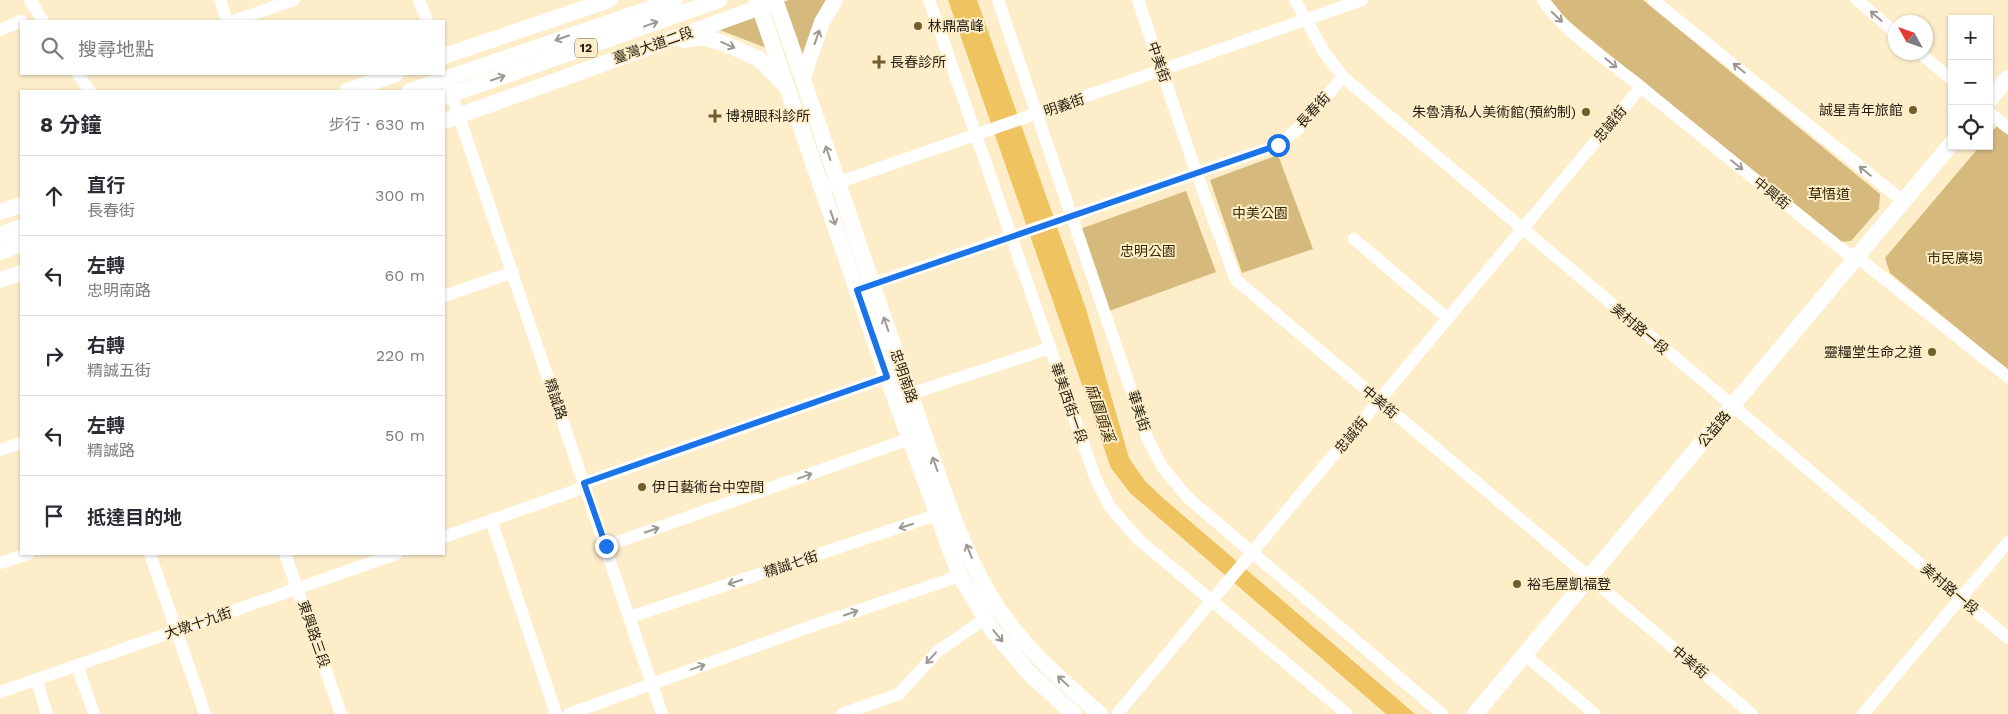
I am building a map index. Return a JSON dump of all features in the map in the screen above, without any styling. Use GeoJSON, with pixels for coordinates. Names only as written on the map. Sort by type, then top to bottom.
{"type":"FeatureCollection","features":[{"type":"Feature","properties":{"kind":"main road"},"geometry":{"type":"LineString","coordinates":[[445,56],[609,0]]}},
{"type":"Feature","properties":{"kind":"main road","name":"臺灣大道二段"},"geometry":{"type":"LineString","coordinates":[[447,85],[675,0]]}},
{"type":"Feature","properties":{"kind":"main road","name":"臺灣大道二段"},"geometry":{"type":"LineString","coordinates":[[416,90],[447,85],[719,0]]}},
{"type":"Feature","properties":{"kind":"main road","name":"臺灣大道二段"},"geometry":{"type":"LineString","coordinates":[[451,118],[759,4],[776,0]]}},
{"type":"Feature","properties":{"kind":"main road","name":"忠明南路"},"geometry":{"type":"LineString","coordinates":[[776,0],[838,183],[887,377],[909,439],[944,513],[1005,618],[1040,660],[1100,714]]}},
{"type":"Feature","properties":{"kind":"main road"},"geometry":{"type":"LineString","coordinates":[[803,77],[822,22],[835,0]]}},
{"type":"Feature","properties":{"kind":"main road","name":"忠明南路"},"geometry":{"type":"LineString","coordinates":[[759,4],[822,188],[910,394],[960,576],[985,619],[1029,672],[1074,714]]}},
{"type":"Feature","properties":{"kind":"main road"},"geometry":{"type":"LineString","coordinates":[[647,46],[702,38],[723,42],[760,59],[789,89]]}},
{"type":"Feature","properties":{"kind":"main road"},"geometry":{"type":"LineString","coordinates":[[350,90],[393,75]]}},
{"type":"Feature","properties":{"kind":"main road"},"geometry":{"type":"LineString","coordinates":[[1993,95],[2008,78]]}},
{"type":"Feature","properties":{"kind":"main road","name":"公益路"},"geometry":{"type":"LineString","coordinates":[[1476,714],[1948,148]]}},
{"type":"Feature","properties":{"kind":"main road"},"geometry":{"type":"LineString","coordinates":[[0,212],[20,205]]}},
{"type":"Feature","properties":{"kind":"main road"},"geometry":{"type":"LineString","coordinates":[[0,235],[20,228]]}},
{"type":"Feature","properties":{"kind":"main road"},"geometry":{"type":"LineString","coordinates":[[0,252],[20,244]]}},
{"type":"Feature","properties":{"kind":"main road"},"geometry":{"type":"LineString","coordinates":[[0,280],[20,273]]}},
{"type":"Feature","properties":{"kind":"street"},"geometry":{"type":"LineString","coordinates":[[28,20],[41,18],[30,0]]}},
{"type":"Feature","properties":{"kind":"street"},"geometry":{"type":"LineString","coordinates":[[220,0],[227,20]]}},
{"type":"Feature","properties":{"kind":"street"},"geometry":{"type":"LineString","coordinates":[[236,20],[294,0]]}},
{"type":"Feature","properties":{"kind":"street"},"geometry":{"type":"LineString","coordinates":[[419,0],[427,20]]}},
{"type":"Feature","properties":{"kind":"street","name":"華美西街一段"},"geometry":{"type":"LineString","coordinates":[[929,0],[980,134],[1050,348],[1096,480],[1110,507],[1139,540],[1215,598],[1347,714]]}},
{"type":"Feature","properties":{"kind":"street","name":"華美街"},"geometry":{"type":"LineString","coordinates":[[998,0],[1033,116],[1068,217],[1148,440],[1163,468],[1188,498],[1251,555],[1442,714]]}},
{"type":"Feature","properties":{"kind":"street","name":"中美街"},"geometry":{"type":"LineString","coordinates":[[1138,0],[1196,172],[1236,280],[1752,714]]}},
{"type":"Feature","properties":{"kind":"street","name":"美村路一段"},"geometry":{"type":"LineString","coordinates":[[1295,0],[1324,52],[1343,77],[2008,638]]}},
{"type":"Feature","properties":{"kind":"street","name":"明義街"},"geometry":{"type":"LineString","coordinates":[[822,188],[1362,0]]}},
{"type":"Feature","properties":{"kind":"street","name":"中興街"},"geometry":{"type":"LineString","coordinates":[[1543,0],[1568,27],[1641,87],[1845,252],[1857,257],[2008,377]]}},
{"type":"Feature","properties":{"kind":"street"},"geometry":{"type":"LineString","coordinates":[[1653,0],[1903,201]]}},
{"type":"Feature","properties":{"kind":"street"},"geometry":{"type":"LineString","coordinates":[[1857,0],[1888,26]]}},
{"type":"Feature","properties":{"kind":"street"},"geometry":{"type":"LineString","coordinates":[[0,30],[20,21]]}},
{"type":"Feature","properties":{"kind":"street"},"geometry":{"type":"LineString","coordinates":[[1928,60],[1948,77]]}},
{"type":"Feature","properties":{"kind":"street"},"geometry":{"type":"LineString","coordinates":[[79,75],[89,90]]}},
{"type":"Feature","properties":{"kind":"street","name":"長春街"},"geometry":{"type":"LineString","coordinates":[[865,287],[1278,145],[1300,126],[1343,77]]}},
{"type":"Feature","properties":{"kind":"street","name":"精誠路"},"geometry":{"type":"LineString","coordinates":[[447,85],[451,118],[513,272],[662,714]]}},
{"type":"Feature","properties":{"kind":"street","name":"忠誠街"},"geometry":{"type":"LineString","coordinates":[[1117,714],[1641,87]]}},
{"type":"Feature","properties":{"kind":"street"},"geometry":{"type":"LineString","coordinates":[[1993,115],[2008,128]]}},
{"type":"Feature","properties":{"kind":"street"},"geometry":{"type":"LineString","coordinates":[[1354,239],[1447,318]]}},
{"type":"Feature","properties":{"kind":"street"},"geometry":{"type":"LineString","coordinates":[[445,296],[513,272]]}},
{"type":"Feature","properties":{"kind":"street"},"geometry":{"type":"LineString","coordinates":[[910,394],[1050,348]]}},
{"type":"Feature","properties":{"kind":"street"},"geometry":{"type":"LineString","coordinates":[[445,537],[577,490],[584,483],[887,377]]}},
{"type":"Feature","properties":{"kind":"street"},"geometry":{"type":"LineString","coordinates":[[606,546],[909,439]]}},
{"type":"Feature","properties":{"kind":"street"},"geometry":{"type":"LineString","coordinates":[[0,450],[20,443]]}},
{"type":"Feature","properties":{"kind":"street","name":"精誠七街"},"geometry":{"type":"LineString","coordinates":[[630,617],[944,513]]}},
{"type":"Feature","properties":{"kind":"street"},"geometry":{"type":"LineString","coordinates":[[490,520],[556,714]]}},
{"type":"Feature","properties":{"kind":"street"},"geometry":{"type":"LineString","coordinates":[[1863,714],[2008,542]]}},
{"type":"Feature","properties":{"kind":"street"},"geometry":{"type":"LineString","coordinates":[[0,563],[25,555]]}},
{"type":"Feature","properties":{"kind":"street"},"geometry":{"type":"LineString","coordinates":[[150,555],[205,714]]}},
{"type":"Feature","properties":{"kind":"street","name":"東興路三段"},"geometry":{"type":"LineString","coordinates":[[285,555],[341,714]]}},
{"type":"Feature","properties":{"kind":"street","name":"大墩十九街"},"geometry":{"type":"LineString","coordinates":[[0,692],[393,555]]}},
{"type":"Feature","properties":{"kind":"street"},"geometry":{"type":"LineString","coordinates":[[569,714],[809,627],[960,576]]}},
{"type":"Feature","properties":{"kind":"street"},"geometry":{"type":"LineString","coordinates":[[842,714],[899,694],[938,651],[985,619]]}},
{"type":"Feature","properties":{"kind":"street"},"geometry":{"type":"LineString","coordinates":[[1525,655],[1595,714]]}},
{"type":"Feature","properties":{"kind":"street"},"geometry":{"type":"LineString","coordinates":[[77,665],[94,714]]}},
{"type":"Feature","properties":{"kind":"street"},"geometry":{"type":"LineString","coordinates":[[36,679],[46,714]]}},
{"type":"Feature","properties":{"kind":"green space"},"geometry":{"type":"Polygon","coordinates":[[[789,0],[831,0],[803,68],[781,3],[789,0]]]}},
{"type":"Feature","properties":{"kind":"green space","name":"草悟道"},"geometry":{"type":"Polygon","coordinates":[[[1551,0],[1643,0],[1880,194],[1879,209],[1851,241],[1838,242],[1566,19],[1551,0]]]}},
{"type":"Feature","properties":{"kind":"green space"},"geometry":{"type":"Polygon","coordinates":[[[758,12],[772,50],[712,27],[758,12]]]}},
{"type":"Feature","properties":{"kind":"green space","name":"市民廣場"},"geometry":{"type":"Polygon","coordinates":[[[1997,126],[2008,135],[2008,370],[1890,273],[1885,258],[1977,150],[1993,150],[1993,130],[1997,126]]]}},
{"type":"Feature","properties":{"kind":"green space","name":"中美公園"},"geometry":{"type":"Polygon","coordinates":[[[1278,155],[1313,249],[1242,273],[1210,180],[1278,155]]]}},
{"type":"Feature","properties":{"kind":"green space","name":"忠明公園"},"geometry":{"type":"Polygon","coordinates":[[[1186,191],[1216,272],[1109,311],[1080,229],[1186,191]]]}},
{"type":"Feature","properties":{"kind":"water","name":"麻園頭溪"},"geometry":{"type":"Polygon","coordinates":[[[948,0],[977,0],[1086,309],[1129,458],[1145,481],[1164,499],[1415,714],[1386,714],[1130,493],[1111,468],[948,0]]]}},
{"type":"Feature","properties":{"kind":"place","name":"林鼎高峰"},"geometry":{"type":"Point","coordinates":[918,26]}},
{"type":"Feature","properties":{"kind":"place","name":"長春診所"},"geometry":{"type":"Point","coordinates":[879,62]}},
{"type":"Feature","properties":{"kind":"place","name":"誠星青年旅館"},"geometry":{"type":"Point","coordinates":[1913,110]}},
{"type":"Feature","properties":{"kind":"place","name":"朱魯清私人美術館(預約制)"},"geometry":{"type":"Point","coordinates":[1586,112]}},
{"type":"Feature","properties":{"kind":"place","name":"博視眼科診所"},"geometry":{"type":"Point","coordinates":[715,116]}},
{"type":"Feature","properties":{"kind":"place","name":"靈糧堂生命之道"},"geometry":{"type":"Point","coordinates":[1932,352]}},
{"type":"Feature","properties":{"kind":"place","name":"伊日藝術台中空間"},"geometry":{"type":"Point","coordinates":[642,487]}},
{"type":"Feature","properties":{"kind":"place","name":"裕毛屋凱福登"},"geometry":{"type":"Point","coordinates":[1517,584]}},
{"type":"Feature","properties":{"kind":"route"},"geometry":{"type":"LineString","coordinates":[[606,546],[584,483],[742,430],[887,377],[857,290],[1278,145]]}}]}
